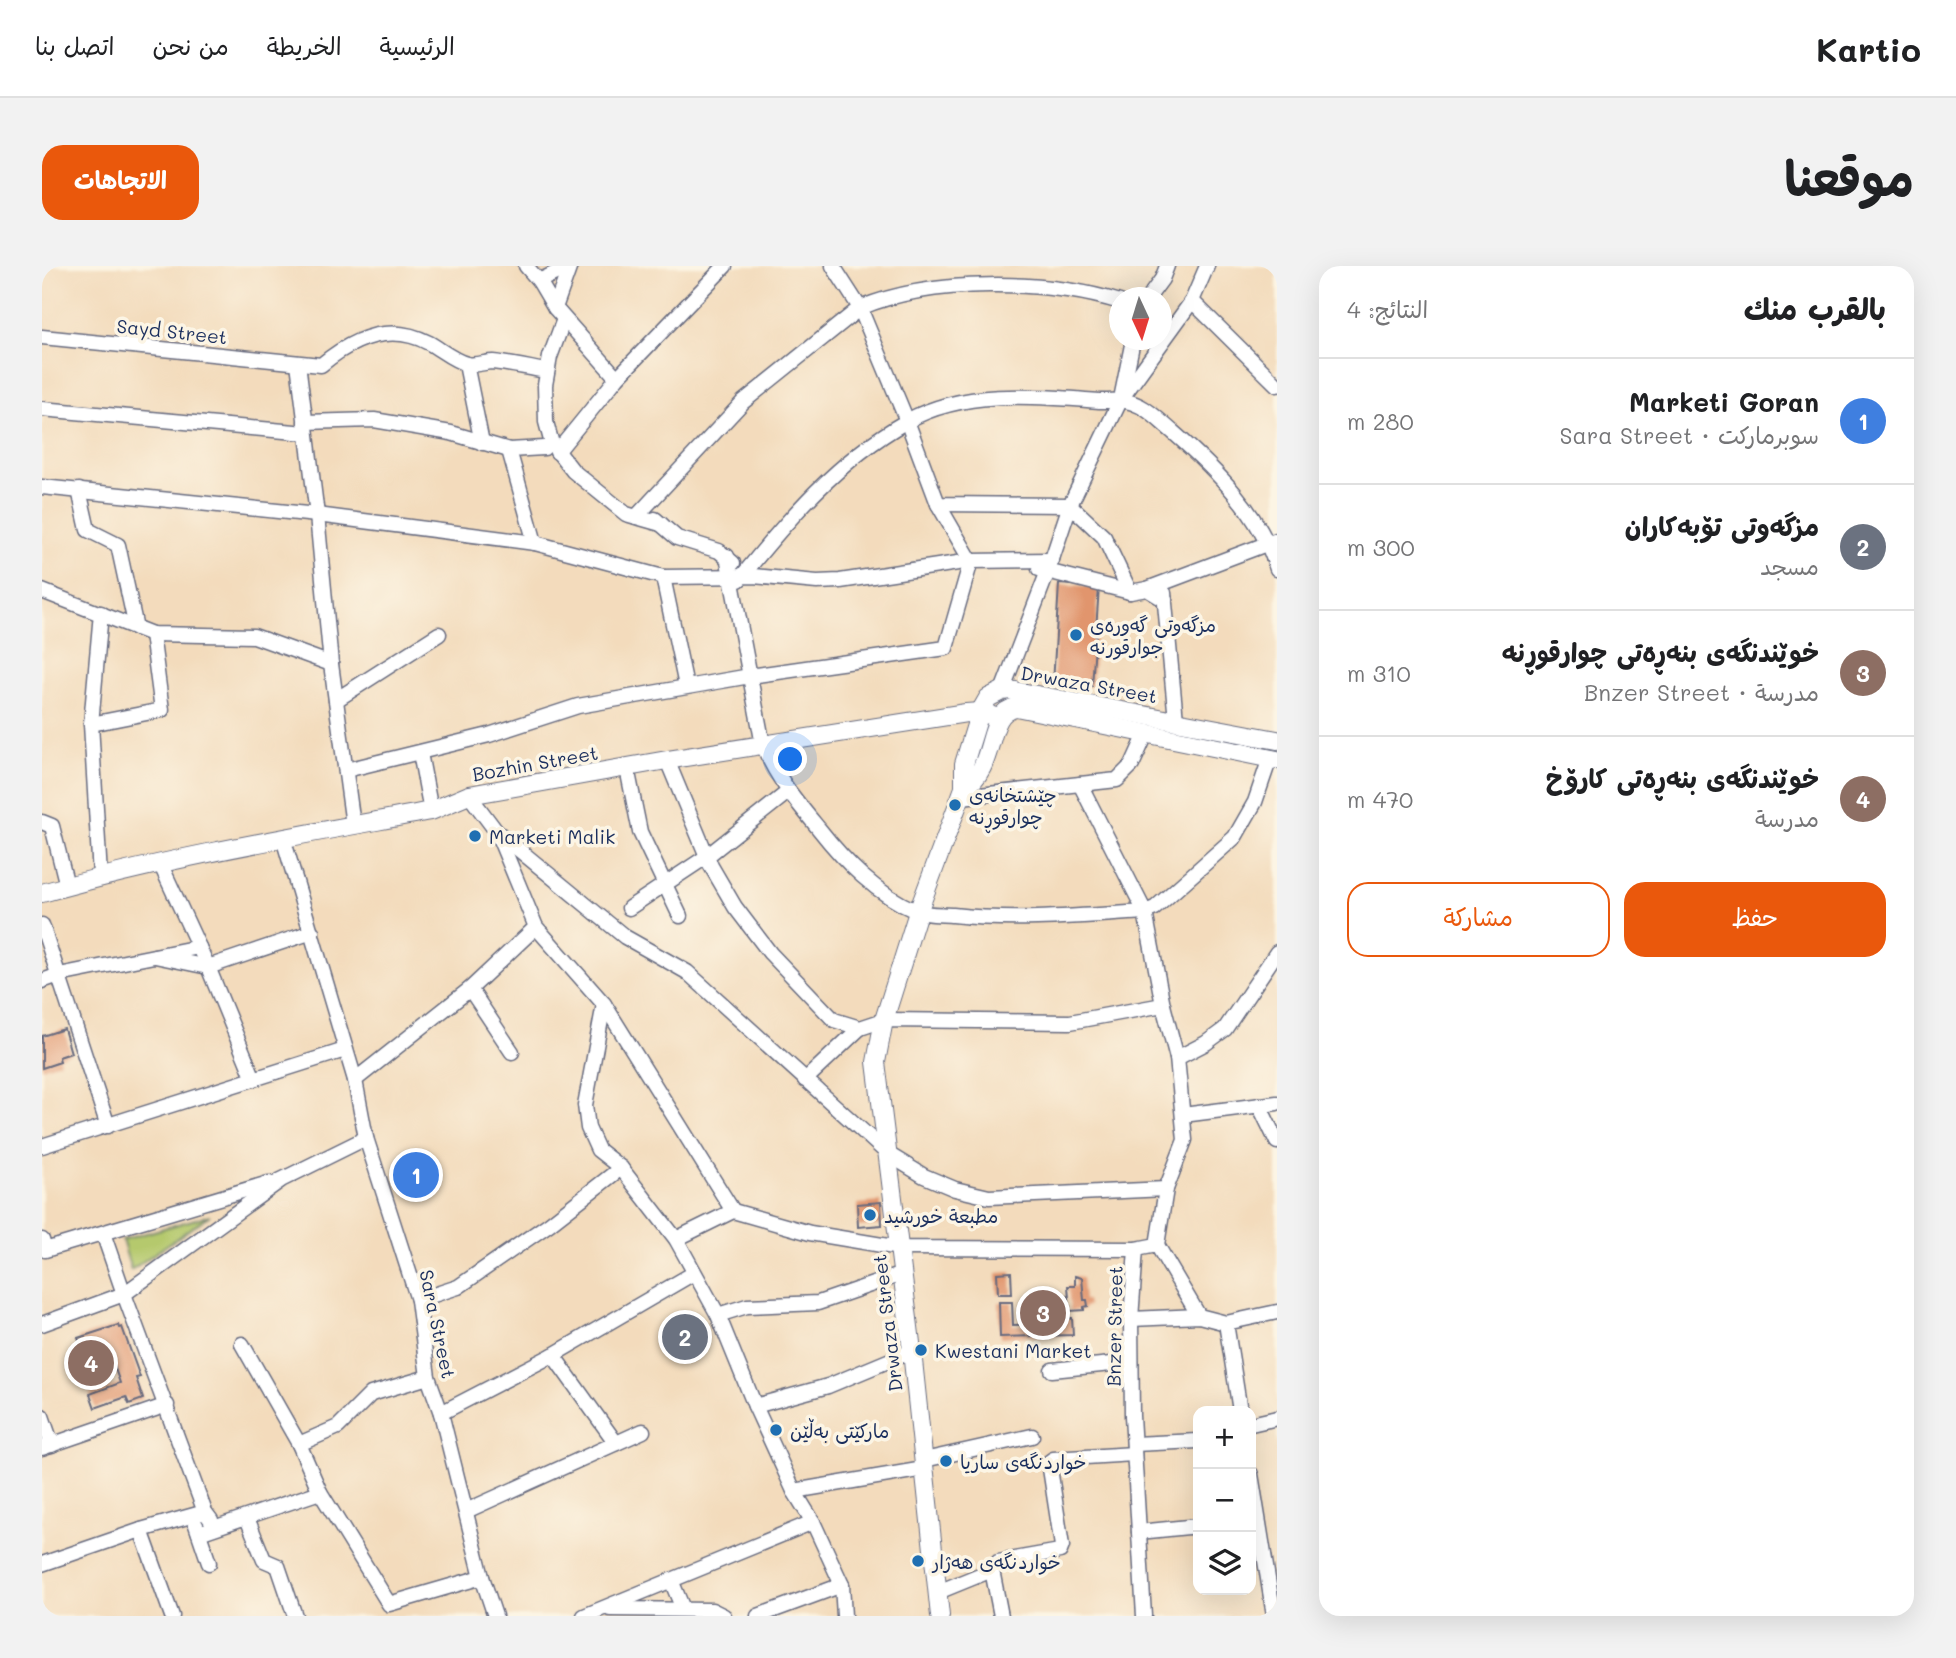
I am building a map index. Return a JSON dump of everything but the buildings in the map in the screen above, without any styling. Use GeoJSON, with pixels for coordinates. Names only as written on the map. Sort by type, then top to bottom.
{"type":"FeatureCollection","features":[{"type":"Feature","properties":{"kind":"street"},"geometry":{"type":"LineString","coordinates":[[526,266],[559,313],[617,378]]}},
{"type":"Feature","properties":{"kind":"street"},"geometry":{"type":"LineString","coordinates":[[539,281],[570,266]]}},
{"type":"Feature","properties":{"kind":"street"},"geometry":{"type":"LineString","coordinates":[[570,266],[546,371],[546,422],[551,448],[573,471],[626,514],[640,512],[683,541],[719,551],[727,556],[736,580],[763,745],[772,767],[788,792],[855,871],[886,895],[918,912],[983,918],[1043,918],[1146,912],[1163,902],[1235,837],[1255,802],[1273,759]]}},
{"type":"Feature","properties":{"kind":"street"},"geometry":{"type":"LineString","coordinates":[[42,409],[306,428],[374,420],[451,433],[511,456],[551,448],[571,435],[617,378],[725,266]]}},
{"type":"Feature","properties":{"kind":"street"},"geometry":{"type":"LineString","coordinates":[[346,770],[489,735],[578,706],[686,686],[946,648],[971,561],[938,504],[860,308],[833,266]]}},
{"type":"Feature","properties":{"kind":"street"},"geometry":{"type":"LineString","coordinates":[[1156,287],[1167,266]]}},
{"type":"Feature","properties":{"kind":"street"},"geometry":{"type":"LineString","coordinates":[[1002,691],[1050,566],[1070,505],[1121,399],[1192,301],[1208,266]]}},
{"type":"Feature","properties":{"kind":"street"},"geometry":{"type":"LineString","coordinates":[[640,512],[743,402],[860,308],[887,298],[917,292],[1001,286],[1067,290],[1109,300]]}},
{"type":"Feature","properties":{"kind":"street"},"geometry":{"type":"LineString","coordinates":[[1192,301],[1277,385]]}},
{"type":"Feature","properties":{"kind":"street","name":"Sayd Street"},"geometry":{"type":"LineString","coordinates":[[42,337],[321,365],[353,342],[372,335],[387,334],[419,338],[466,364]]}},
{"type":"Feature","properties":{"kind":"street"},"geometry":{"type":"LineString","coordinates":[[1121,399],[1131,350]]}},
{"type":"Feature","properties":{"kind":"street"},"geometry":{"type":"LineString","coordinates":[[482,443],[466,364],[492,362],[546,371]]}},
{"type":"Feature","properties":{"kind":"street"},"geometry":{"type":"LineString","coordinates":[[298,363],[317,515],[331,664],[353,825]]}},
{"type":"Feature","properties":{"kind":"street"},"geometry":{"type":"LineString","coordinates":[[736,580],[815,492],[854,459],[907,421],[966,401],[1051,397],[1101,401],[1121,399],[1145,409],[1181,439],[1230,489],[1273,542],[1277,569]]}},
{"type":"Feature","properties":{"kind":"street"},"geometry":{"type":"LineString","coordinates":[[511,456],[535,544]]}},
{"type":"Feature","properties":{"kind":"street"},"geometry":{"type":"LineString","coordinates":[[42,487],[317,515],[535,544],[663,577],[840,581],[971,561],[1005,561],[1050,566],[1130,592],[1147,589],[1273,542]]}},
{"type":"Feature","properties":{"kind":"street"},"geometry":{"type":"LineString","coordinates":[[79,490],[88,530],[118,545],[136,628]]}},
{"type":"Feature","properties":{"kind":"street"},"geometry":{"type":"LineString","coordinates":[[938,504],[1070,505],[1104,537],[1130,592]]}},
{"type":"Feature","properties":{"kind":"street"},"geometry":{"type":"LineString","coordinates":[[1101,584],[1114,556]]}},
{"type":"Feature","properties":{"kind":"street"},"geometry":{"type":"LineString","coordinates":[[663,577],[686,686]]}},
{"type":"Feature","properties":{"kind":"street"},"geometry":{"type":"LineString","coordinates":[[1161,583],[1165,600],[1176,720]]}},
{"type":"Feature","properties":{"kind":"street"},"geometry":{"type":"LineString","coordinates":[[1147,589],[1165,600]]}},
{"type":"Feature","properties":{"kind":"street"},"geometry":{"type":"LineString","coordinates":[[42,591],[152,634],[254,636],[331,664]]}},
{"type":"Feature","properties":{"kind":"street"},"geometry":{"type":"LineString","coordinates":[[100,876],[91,724],[101,613]]}},
{"type":"Feature","properties":{"kind":"street"},"geometry":{"type":"LineString","coordinates":[[91,724],[162,710],[152,634]]}},
{"type":"Feature","properties":{"kind":"street"},"geometry":{"type":"LineString","coordinates":[[336,700],[439,634]]}},
{"type":"Feature","properties":{"kind":"street","name":"Drwaza Street"},"geometry":{"type":"LineString","coordinates":[[940,1616],[912,1351],[876,1062],[884,1020],[918,912],[963,792],[964,764],[980,712],[988,698],[1002,691],[1017,691],[1277,740]]}},
{"type":"Feature","properties":{"kind":"street","name":"Drwaza Street"},"geometry":{"type":"LineString","coordinates":[[963,792],[984,768],[999,718],[1009,708],[1023,708],[1273,759]]}},
{"type":"Feature","properties":{"kind":"street","name":"Bozhin Street"},"geometry":{"type":"LineString","coordinates":[[42,893],[100,876],[160,863],[431,811],[469,795],[667,760],[980,712],[999,718]]}},
{"type":"Feature","properties":{"kind":"street"},"geometry":{"type":"LineString","coordinates":[[963,792],[1117,780],[1125,774],[1147,732]]}},
{"type":"Feature","properties":{"kind":"street"},"geometry":{"type":"LineString","coordinates":[[420,752],[431,811]]}},
{"type":"Feature","properties":{"kind":"street"},"geometry":{"type":"LineString","coordinates":[[667,760],[706,856],[735,907],[769,953],[834,1020],[860,1028]]}},
{"type":"Feature","properties":{"kind":"street"},"geometry":{"type":"LineString","coordinates":[[626,768],[640,832],[680,916]]}},
{"type":"Feature","properties":{"kind":"street"},"geometry":{"type":"LineString","coordinates":[[1080,784],[1146,912],[1163,1004],[1177,1058],[1185,1140],[1166,1189],[1157,1245],[1199,1316]]}},
{"type":"Feature","properties":{"kind":"street"},"geometry":{"type":"LineString","coordinates":[[629,908],[706,856],[788,792]]}},
{"type":"Feature","properties":{"kind":"street"},"geometry":{"type":"LineString","coordinates":[[469,795],[496,831],[630,941],[687,972],[888,1154],[923,1177],[955,1189],[989,1197],[1166,1189]]}},
{"type":"Feature","properties":{"kind":"street"},"geometry":{"type":"LineString","coordinates":[[42,822],[52,826],[67,886]]}},
{"type":"Feature","properties":{"kind":"street"},"geometry":{"type":"LineString","coordinates":[[496,831],[536,928],[604,1004],[733,1212]]}},
{"type":"Feature","properties":{"kind":"street","name":"Sara Street"},"geometry":{"type":"LineString","coordinates":[[283,838],[355,1080],[366,1138],[418,1300],[428,1377],[441,1413],[482,1577],[495,1616]]}},
{"type":"Feature","properties":{"kind":"street"},"geometry":{"type":"LineString","coordinates":[[160,863],[208,967],[254,1079]]}},
{"type":"Feature","properties":{"kind":"street"},"geometry":{"type":"LineString","coordinates":[[42,925],[108,1126]]}},
{"type":"Feature","properties":{"kind":"street"},"geometry":{"type":"LineString","coordinates":[[355,1080],[470,989],[536,928]]}},
{"type":"Feature","properties":{"kind":"street"},"geometry":{"type":"LineString","coordinates":[[155,956],[208,967],[312,932]]}},
{"type":"Feature","properties":{"kind":"street"},"geometry":{"type":"LineString","coordinates":[[42,981],[59,975],[199,947]]}},
{"type":"Feature","properties":{"kind":"street"},"geometry":{"type":"LineString","coordinates":[[1177,1058],[1206,1043],[1225,1029],[1277,952]]}},
{"type":"Feature","properties":{"kind":"street"},"geometry":{"type":"LineString","coordinates":[[470,989],[512,1052]]}},
{"type":"Feature","properties":{"kind":"street"},"geometry":{"type":"LineString","coordinates":[[604,1004],[585,1105],[588,1128],[598,1150],[621,1168],[676,1239],[718,1315],[793,1491],[813,1522],[842,1585],[844,1616]]}},
{"type":"Feature","properties":{"kind":"street"},"geometry":{"type":"LineString","coordinates":[[805,1080],[860,1028],[884,1020],[1070,1022],[1163,1004]]}},
{"type":"Feature","properties":{"kind":"street"},"geometry":{"type":"LineString","coordinates":[[42,1146],[345,1050]]}},
{"type":"Feature","properties":{"kind":"street"},"geometry":{"type":"LineString","coordinates":[[1183,1115],[1277,1102]]}},
{"type":"Feature","properties":{"kind":"street"},"geometry":{"type":"LineString","coordinates":[[1259,1105],[1277,1142]]}},
{"type":"Feature","properties":{"kind":"street"},"geometry":{"type":"LineString","coordinates":[[42,1324],[124,1294],[281,1180],[366,1138]]}},
{"type":"Feature","properties":{"kind":"street"},"geometry":{"type":"LineString","coordinates":[[418,1300],[458,1287],[549,1224],[621,1168]]}},
{"type":"Feature","properties":{"kind":"street"},"geometry":{"type":"LineString","coordinates":[[42,1240],[45,1250],[281,1180]]}},
{"type":"Feature","properties":{"kind":"street"},"geometry":{"type":"LineString","coordinates":[[676,1239],[733,1212],[810,1233],[900,1248],[1136,1249]]}},
{"type":"Feature","properties":{"kind":"street"},"geometry":{"type":"LineString","coordinates":[[103,1233],[167,1405],[203,1516],[199,1533],[209,1563]]}},
{"type":"Feature","properties":{"kind":"street","name":"Bnzer Street"},"geometry":{"type":"LineString","coordinates":[[1144,1616],[1134,1449],[1130,1319],[1136,1249],[1157,1245]]}},
{"type":"Feature","properties":{"kind":"street"},"geometry":{"type":"LineString","coordinates":[[441,1413],[553,1355],[694,1273]]}},
{"type":"Feature","properties":{"kind":"street"},"geometry":{"type":"LineString","coordinates":[[718,1315],[747,1306],[818,1303],[902,1274]]}},
{"type":"Feature","properties":{"kind":"street"},"geometry":{"type":"LineString","coordinates":[[1130,1319],[1199,1316],[1226,1323],[1277,1312]]}},
{"type":"Feature","properties":{"kind":"street"},"geometry":{"type":"LineString","coordinates":[[1226,1323],[1239,1406]]}},
{"type":"Feature","properties":{"kind":"street"},"geometry":{"type":"LineString","coordinates":[[242,1343],[299,1444],[320,1492],[391,1610],[482,1577]]}},
{"type":"Feature","properties":{"kind":"street"},"geometry":{"type":"LineString","coordinates":[[755,1406],[828,1386],[912,1351]]}},
{"type":"Feature","properties":{"kind":"street"},"geometry":{"type":"LineString","coordinates":[[553,1355],[616,1443]]}},
{"type":"Feature","properties":{"kind":"street"},"geometry":{"type":"LineString","coordinates":[[1052,1370],[1131,1362]]}},
{"type":"Feature","properties":{"kind":"street"},"geometry":{"type":"LineString","coordinates":[[299,1444],[338,1427],[370,1394],[428,1377]]}},
{"type":"Feature","properties":{"kind":"street"},"geometry":{"type":"LineString","coordinates":[[42,1416],[47,1446],[167,1405]]}},
{"type":"Feature","properties":{"kind":"street"},"geometry":{"type":"LineString","coordinates":[[1256,1423],[1277,1418]]}},
{"type":"Feature","properties":{"kind":"street"},"geometry":{"type":"LineString","coordinates":[[466,1511],[643,1431]]}},
{"type":"Feature","properties":{"kind":"street"},"geometry":{"type":"LineString","coordinates":[[793,1491],[924,1465],[1032,1436]]}},
{"type":"Feature","properties":{"kind":"street"},"geometry":{"type":"LineString","coordinates":[[937,1592],[992,1570],[998,1562],[1060,1551],[1062,1546],[1049,1462],[1054,1459],[1193,1442]]}},
{"type":"Feature","properties":{"kind":"street"},"geometry":{"type":"LineString","coordinates":[[199,1533],[320,1492]]}},
{"type":"Feature","properties":{"kind":"street"},"geometry":{"type":"LineString","coordinates":[[42,1564],[141,1530],[203,1516]]}},
{"type":"Feature","properties":{"kind":"street"},"geometry":{"type":"LineString","coordinates":[[247,1518],[264,1560],[278,1566],[295,1616]]}},
{"type":"Feature","properties":{"kind":"street"},"geometry":{"type":"LineString","coordinates":[[584,1616],[813,1522]]}},
{"type":"Feature","properties":{"kind":"street"},"geometry":{"type":"LineString","coordinates":[[1256,1525],[1272,1565],[1274,1616]]}},
{"type":"Feature","properties":{"kind":"street"},"geometry":{"type":"LineString","coordinates":[[1139,1532],[1193,1527]]}},
{"type":"Feature","properties":{"kind":"street"},"geometry":{"type":"LineString","coordinates":[[141,1530],[172,1616]]}},
{"type":"Feature","properties":{"kind":"street"},"geometry":{"type":"LineString","coordinates":[[992,1570],[1001,1616]]}},
{"type":"Feature","properties":{"kind":"street"},"geometry":{"type":"LineString","coordinates":[[671,1580],[683,1609]]}},
{"type":"Feature","properties":{"kind":"street"},"geometry":{"type":"LineString","coordinates":[[758,1616],[842,1585]]}},
{"type":"Feature","properties":{"kind":"street"},"geometry":{"type":"LineString","coordinates":[[601,1609],[712,1609],[724,1616]]}},
{"type":"Feature","properties":{"kind":"green space"},"geometry":{"type":"Polygon","coordinates":[[[210,1215],[131,1270],[122,1240],[210,1215]]]}},
{"type":"Feature","properties":{"kind":"place","name":"مزگەوتی گەورەی جوارقورنە"},"geometry":{"type":"Point","coordinates":[1076,635]}},
{"type":"Feature","properties":{"kind":"place","name":"چێشتخانەی چوارقوڕنە"},"geometry":{"type":"Point","coordinates":[955,805]}},
{"type":"Feature","properties":{"kind":"place","name":"Marketi Malik"},"geometry":{"type":"Point","coordinates":[475,836]}},
{"type":"Feature","properties":{"kind":"place","name":"Marketi Goran"},"geometry":{"type":"Point","coordinates":[416,1175]}},
{"type":"Feature","properties":{"kind":"place","name":"مطبعة خورشيد"},"geometry":{"type":"Point","coordinates":[870,1215]}},
{"type":"Feature","properties":{"kind":"place","name":"خوێندنگەی بنەڕەتی چوارقوڕنە"},"geometry":{"type":"Point","coordinates":[1043,1313]}},
{"type":"Feature","properties":{"kind":"place","name":"مزگەوتی تۆبەکاران"},"geometry":{"type":"Point","coordinates":[685,1337]}},
{"type":"Feature","properties":{"kind":"place","name":"Kwestani Market"},"geometry":{"type":"Point","coordinates":[921,1350]}},
{"type":"Feature","properties":{"kind":"place","name":"خوێندنگەی بنەڕەتی کارۆخ"},"geometry":{"type":"Point","coordinates":[91,1363]}},
{"type":"Feature","properties":{"kind":"place","name":"مارکێتی بەڵێن"},"geometry":{"type":"Point","coordinates":[776,1430]}},
{"type":"Feature","properties":{"kind":"place","name":"خواردنگەی ساریا"},"geometry":{"type":"Point","coordinates":[946,1461]}},
{"type":"Feature","properties":{"kind":"place","name":"خواردنگەی هەژار"},"geometry":{"type":"Point","coordinates":[918,1561]}}]}
